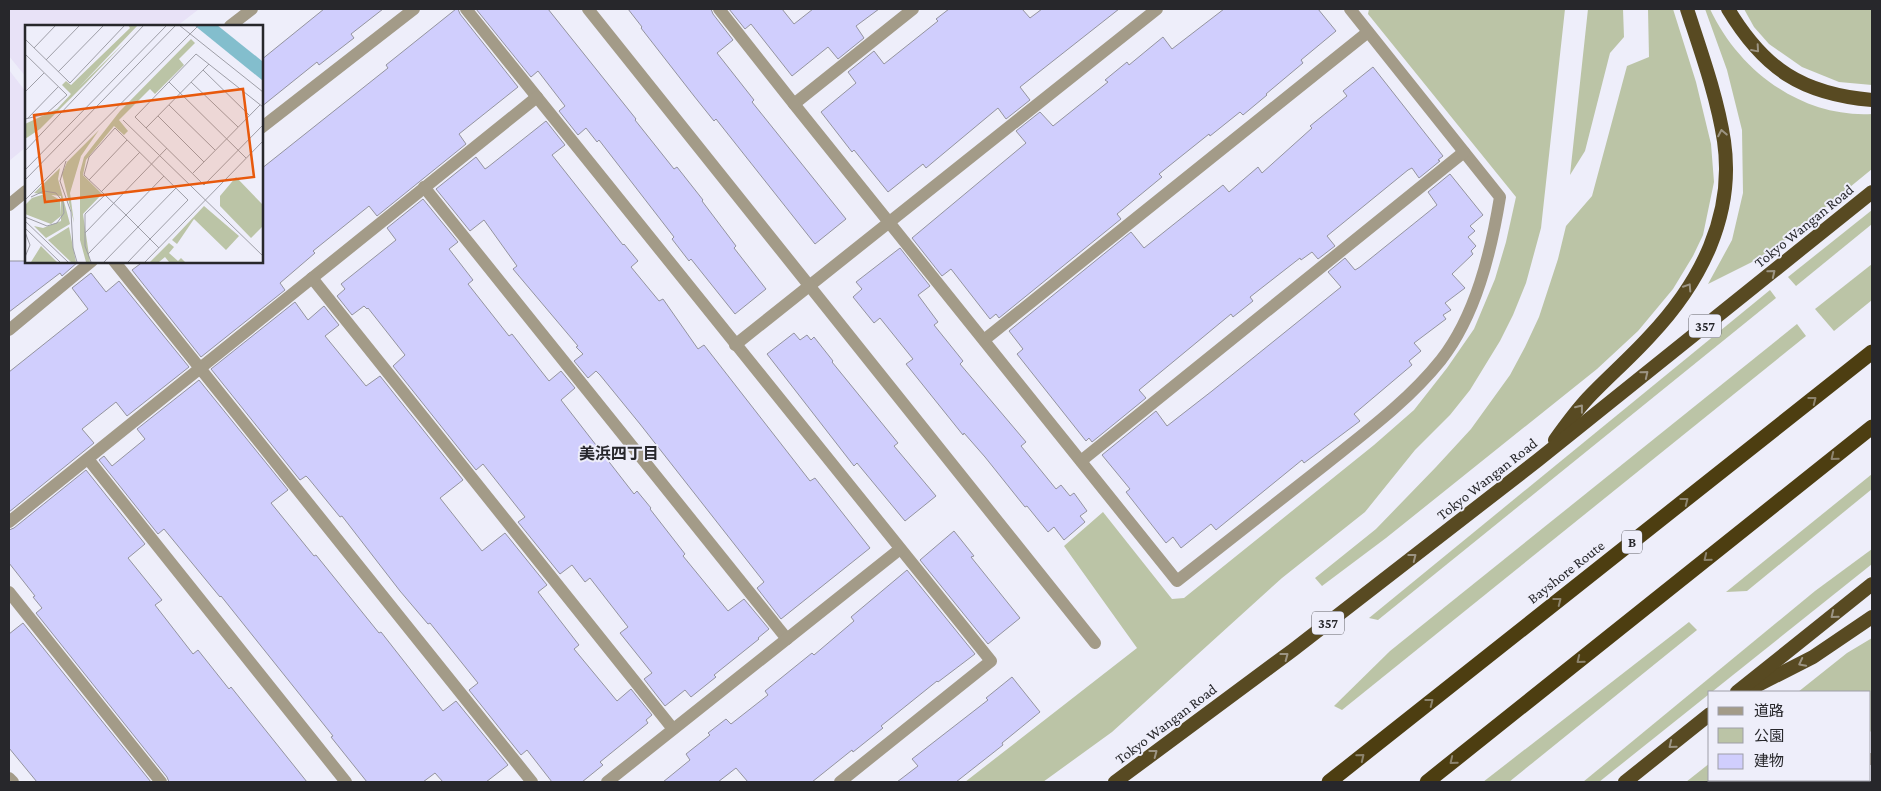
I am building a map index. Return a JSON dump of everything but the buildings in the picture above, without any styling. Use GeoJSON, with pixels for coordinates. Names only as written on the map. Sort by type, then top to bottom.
{"type":"FeatureCollection","features":[{"type":"Feature","properties":{"kind":"highway"},"geometry":{"type":"LineString","coordinates":[[1538,460],[1587,399],[1657,328],[1686,291],[1703,263],[1716,235],[1725,197],[1724,142],[1718,109],[1687,9]]}},
{"type":"Feature","properties":{"kind":"highway"},"geometry":{"type":"LineString","coordinates":[[1728,9],[1740,29],[1758,52],[1776,68],[1800,82],[1822,91],[1845,98],[1872,100]]}},
{"type":"Feature","properties":{"kind":"highway","name":"Tokyo Wangan Road"},"geometry":{"type":"LineString","coordinates":[[1115,782],[1293,650],[1538,460],[1872,192]]}},
{"type":"Feature","properties":{"kind":"highway","name":"Bayshore Route"},"geometry":{"type":"LineString","coordinates":[[1330,782],[1872,352]]}},
{"type":"Feature","properties":{"kind":"highway"},"geometry":{"type":"LineString","coordinates":[[1427,782],[1872,427]]}},
{"type":"Feature","properties":{"kind":"highway"},"geometry":{"type":"LineString","coordinates":[[1738,691],[1872,584]]}},
{"type":"Feature","properties":{"kind":"highway"},"geometry":{"type":"LineString","coordinates":[[1746,691],[1813,657],[1872,617]]}},
{"type":"Feature","properties":{"kind":"highway"},"geometry":{"type":"LineString","coordinates":[[1625,782],[1708,716]]}},
{"type":"Feature","properties":{"kind":"street"},"geometry":{"type":"LineString","coordinates":[[231,25],[252,9]]}},
{"type":"Feature","properties":{"kind":"street"},"geometry":{"type":"LineString","coordinates":[[262,127],[414,9]]}},
{"type":"Feature","properties":{"kind":"street"},"geometry":{"type":"LineString","coordinates":[[466,9],[990,661],[840,782]]}},
{"type":"Feature","properties":{"kind":"street"},"geometry":{"type":"LineString","coordinates":[[588,9],[1095,643]]}},
{"type":"Feature","properties":{"kind":"street"},"geometry":{"type":"LineString","coordinates":[[719,9],[1177,582],[1409,395],[1442,359],[1467,316],[1494,238],[1500,197],[1350,9]]}},
{"type":"Feature","properties":{"kind":"street"},"geometry":{"type":"LineString","coordinates":[[794,104],[914,9]]}},
{"type":"Feature","properties":{"kind":"street"},"geometry":{"type":"LineString","coordinates":[[735,345],[1157,9]]}},
{"type":"Feature","properties":{"kind":"street"},"geometry":{"type":"LineString","coordinates":[[984,340],[1368,32]]}},
{"type":"Feature","properties":{"kind":"street"},"geometry":{"type":"LineString","coordinates":[[9,522],[537,97]]}},
{"type":"Feature","properties":{"kind":"street"},"geometry":{"type":"LineString","coordinates":[[1081,461],[1464,152]]}},
{"type":"Feature","properties":{"kind":"street"},"geometry":{"type":"LineString","coordinates":[[424,188],[787,640]]}},
{"type":"Feature","properties":{"kind":"street"},"geometry":{"type":"LineString","coordinates":[[9,205],[25,192]]}},
{"type":"Feature","properties":{"kind":"street"},"geometry":{"type":"LineString","coordinates":[[9,330],[91,262]]}},
{"type":"Feature","properties":{"kind":"street"},"geometry":{"type":"LineString","coordinates":[[115,262],[532,782]]}},
{"type":"Feature","properties":{"kind":"street"},"geometry":{"type":"LineString","coordinates":[[312,278],[673,728]]}},
{"type":"Feature","properties":{"kind":"street"},"geometry":{"type":"LineString","coordinates":[[88,459],[346,782]]}},
{"type":"Feature","properties":{"kind":"street"},"geometry":{"type":"LineString","coordinates":[[607,782],[900,549]]}},
{"type":"Feature","properties":{"kind":"street"},"geometry":{"type":"LineString","coordinates":[[9,592],[161,782]]}},
{"type":"Feature","properties":{"kind":"street"},"geometry":{"type":"LineString","coordinates":[[9,778],[13,782]]}},
{"type":"Feature","properties":{"kind":"shaded area"},"geometry":{"type":"Polygon","coordinates":[[[9,9],[199,9],[178,25],[25,25],[25,76],[9,56],[9,9]]]}},
{"type":"Feature","properties":{"kind":"shaded area"},"geometry":{"type":"Polygon","coordinates":[[[9,70],[25,91],[25,148],[9,161],[9,70]]]}},
{"type":"Feature","properties":{"kind":"green space"},"geometry":{"type":"Polygon","coordinates":[[[1369,9],[1565,9],[1541,228],[1526,283],[1500,341],[1470,390],[1450,415],[1415,450],[1365,512],[1282,578],[1112,732],[1043,782],[965,782],[1137,648],[1064,546],[1103,512],[1172,599],[1184,598],[1374,445],[1414,410],[1447,368],[1474,329],[1495,279],[1516,197],[1368,14],[1369,9]]]}},
{"type":"Feature","properties":{"kind":"green space"},"geometry":{"type":"Polygon","coordinates":[[[1588,9],[1623,9],[1624,37],[1610,53],[1585,151],[1570,175],[1588,9]]]}},
{"type":"Feature","properties":{"kind":"green space"},"geometry":{"type":"Polygon","coordinates":[[[1648,9],[1673,9],[1696,82],[1711,144],[1714,182],[1703,235],[1693,256],[1673,289],[1638,331],[1597,369],[1386,538],[1322,586],[1315,578],[1376,529],[1436,467],[1471,429],[1510,375],[1539,317],[1558,259],[1566,226],[1592,196],[1627,66],[1649,57],[1648,9]]]}},
{"type":"Feature","properties":{"kind":"green space"},"geometry":{"type":"Polygon","coordinates":[[[1705,9],[1710,9],[1722,31],[1738,52],[1756,71],[1776,86],[1798,99],[1821,108],[1846,113],[1872,114],[1872,169],[1784,241],[1754,261],[1708,284],[1732,240],[1743,193],[1742,130],[1727,70],[1705,9]]]}},
{"type":"Feature","properties":{"kind":"green space"},"geometry":{"type":"Polygon","coordinates":[[[1744,9],[1872,9],[1872,85],[1839,82],[1802,67],[1769,44],[1754,27],[1744,9]]]}},
{"type":"Feature","properties":{"kind":"green space"},"geometry":{"type":"Polygon","coordinates":[[[1872,210],[1872,224],[1796,286],[1788,277],[1872,210]]]}},
{"type":"Feature","properties":{"kind":"green space"},"geometry":{"type":"Polygon","coordinates":[[[1872,264],[1872,300],[1834,331],[1815,309],[1872,264]]]}},
{"type":"Feature","properties":{"kind":"green space"},"geometry":{"type":"Polygon","coordinates":[[[1770,290],[1776,298],[1378,620],[1369,618],[1770,290]]]}},
{"type":"Feature","properties":{"kind":"green space"},"geometry":{"type":"Polygon","coordinates":[[[1797,324],[1806,336],[1342,710],[1334,706],[1390,651],[1797,324]]]}},
{"type":"Feature","properties":{"kind":"green space"},"geometry":{"type":"Polygon","coordinates":[[[1872,474],[1872,489],[1747,591],[1726,592],[1872,474]]]}},
{"type":"Feature","properties":{"kind":"green space"},"geometry":{"type":"Polygon","coordinates":[[[1872,549],[1872,564],[1713,691],[1708,691],[1708,695],[1599,782],[1583,782],[1815,591],[1872,549]]]}},
{"type":"Feature","properties":{"kind":"green space"},"geometry":{"type":"Polygon","coordinates":[[[1689,622],[1697,630],[1509,782],[1483,782],[1689,622]]]}},
{"type":"Feature","properties":{"kind":"green space"},"geometry":{"type":"Polygon","coordinates":[[[1872,638],[1871,731],[1871,691],[1799,691],[1847,653],[1872,638]]]}},
{"type":"Feature","properties":{"kind":"green space"},"geometry":{"type":"Polygon","coordinates":[[[1708,765],[1708,781],[1739,781],[1736,782],[1686,782],[1708,765]]]}},
{"type":"Feature","properties":{"kind":"district","name":"美浜四丁目"},"geometry":{"type":"Point","coordinates":[619,453]}}]}
